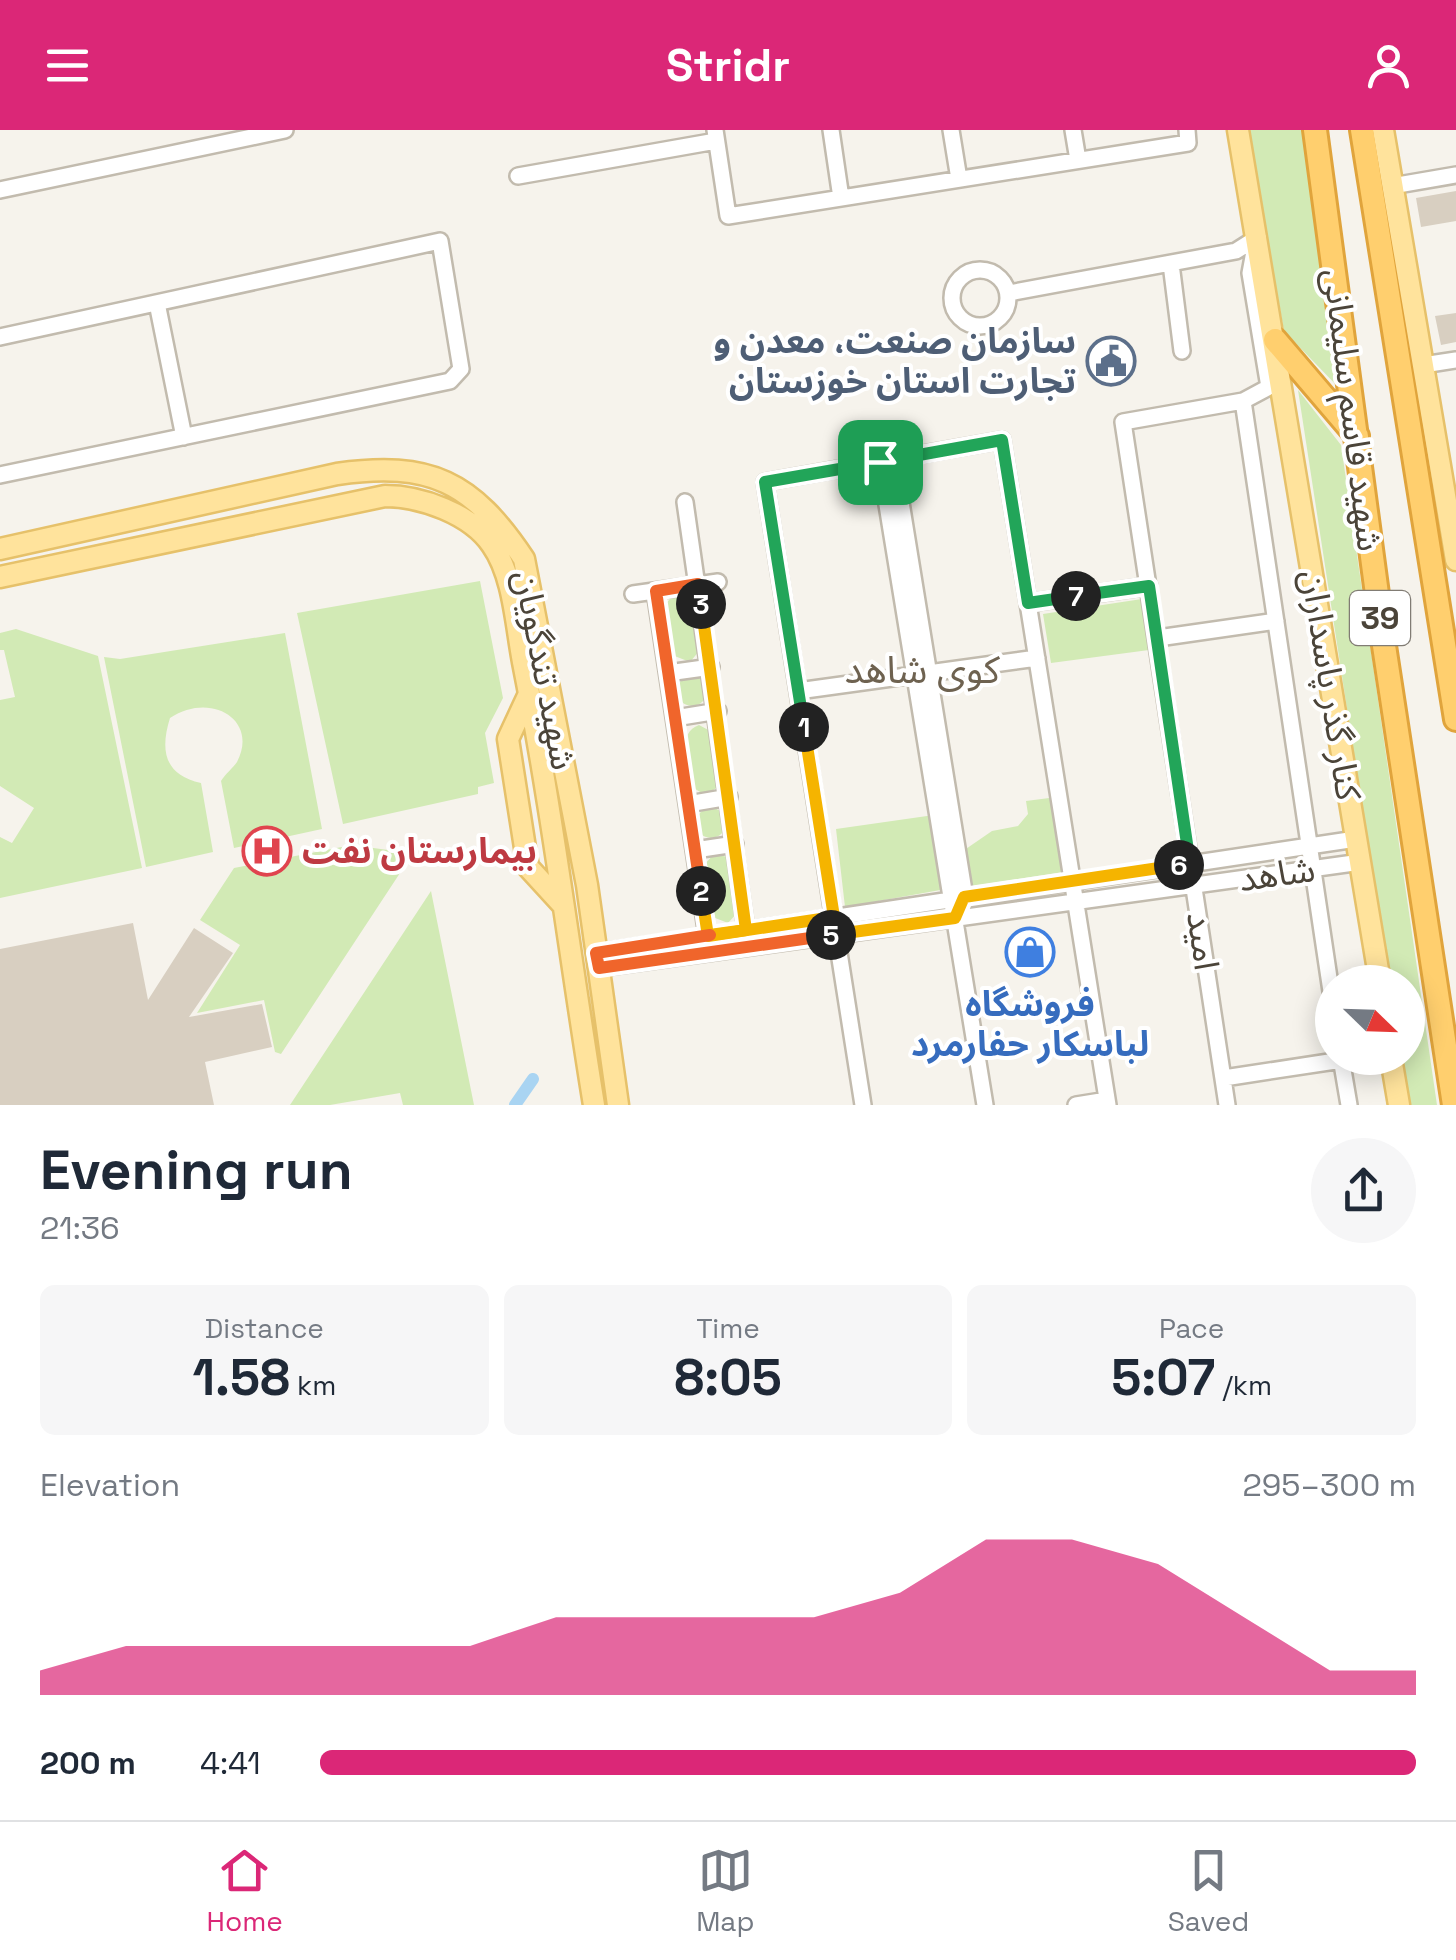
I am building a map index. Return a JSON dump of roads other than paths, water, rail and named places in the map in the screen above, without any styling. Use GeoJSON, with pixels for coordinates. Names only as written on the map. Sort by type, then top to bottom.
{"type":"FeatureCollection","features":[{"type":"Feature","properties":{"kind":"highway","name":"شهید قاسم سلیمانی"},"geometry":{"type":"LineString","coordinates":[[1315,130],[1383,639],[1454,1105]]}},
{"type":"Feature","properties":{"kind":"highway","name":"شهید قاسم سلیمانی"},"geometry":{"type":"LineString","coordinates":[[1362,130],[1456,719]]}},
{"type":"Feature","properties":{"kind":"highway"},"geometry":{"type":"LineString","coordinates":[[1274,340],[1358,438]]}},
{"type":"Feature","properties":{"kind":"main road","name":"کنار گذر پاسداران"},"geometry":{"type":"LineString","coordinates":[[1238,130],[1377,965]]}},
{"type":"Feature","properties":{"kind":"main road"},"geometry":{"type":"LineString","coordinates":[[1383,130],[1423,365],[1450,482],[1456,560]]}},
{"type":"Feature","properties":{"kind":"main road"},"geometry":{"type":"LineString","coordinates":[[384,467],[385,496]]}},
{"type":"Feature","properties":{"kind":"main road","name":"شهید تندگویان"},"geometry":{"type":"LineString","coordinates":[[0,550],[337,474],[384,467],[433,477],[458,488],[492,513],[524,558],[519,587],[529,694],[594,1105]]}},
{"type":"Feature","properties":{"kind":"main road","name":"شهید تندگویان"},"geometry":{"type":"LineString","coordinates":[[0,577],[385,496],[408,496],[458,516],[492,545],[519,587],[569,792],[618,1105]]}},
{"type":"Feature","properties":{"kind":"main road"},"geometry":{"type":"LineString","coordinates":[[529,694],[508,738],[510,804],[528,867],[562,904]]}},
{"type":"Feature","properties":{"kind":"main road"},"geometry":{"type":"LineString","coordinates":[[510,804],[569,792]]}},
{"type":"Feature","properties":{"kind":"main road"},"geometry":{"type":"LineString","coordinates":[[1395,1075],[1399,1105]]}},
{"type":"Feature","properties":{"kind":"street"},"geometry":{"type":"LineString","coordinates":[[0,190],[285,130]]}},
{"type":"Feature","properties":{"kind":"street"},"geometry":{"type":"LineString","coordinates":[[831,130],[842,198]]}},
{"type":"Feature","properties":{"kind":"street"},"geometry":{"type":"LineString","coordinates":[[951,130],[959,179]]}},
{"type":"Feature","properties":{"kind":"street"},"geometry":{"type":"LineString","coordinates":[[1073,130],[1078,160]]}},
{"type":"Feature","properties":{"kind":"street"},"geometry":{"type":"LineString","coordinates":[[518,176],[715,136],[728,216],[1078,160],[1188,136]]}},
{"type":"Feature","properties":{"kind":"street"},"geometry":{"type":"LineString","coordinates":[[1392,186],[1456,175]]}},
{"type":"Feature","properties":{"kind":"street"},"geometry":{"type":"LineString","coordinates":[[1009,293],[1236,251],[1258,237]]}},
{"type":"Feature","properties":{"kind":"street"},"geometry":{"type":"LineString","coordinates":[[1258,237],[1250,273],[1269,387],[1243,401],[1327,965]]}},
{"type":"Feature","properties":{"kind":"street"},"geometry":{"type":"LineString","coordinates":[[0,337],[440,242],[461,369],[450,381],[0,475]]}},
{"type":"Feature","properties":{"kind":"street"},"geometry":{"type":"LineString","coordinates":[[1171,264],[1182,350]]}},
{"type":"Feature","properties":{"kind":"street"},"geometry":{"type":"LineString","coordinates":[[158,302],[184,436]]}},
{"type":"Feature","properties":{"kind":"street"},"geometry":{"type":"LineString","coordinates":[[1423,365],[1456,360]]}},
{"type":"Feature","properties":{"kind":"street","name":"امید"},"geometry":{"type":"LineString","coordinates":[[1228,1105],[1123,422],[1243,401]]}},
{"type":"Feature","properties":{"kind":"street"},"geometry":{"type":"LineString","coordinates":[[863,1105],[765,482],[1002,440],[1108,1103],[1076,1105]]}},
{"type":"Feature","properties":{"kind":"street"},"geometry":{"type":"LineString","coordinates":[[887,460],[957,898],[955,918],[985,1105]]}},
{"type":"Feature","properties":{"kind":"street"},"geometry":{"type":"LineString","coordinates":[[685,502],[718,711],[746,930]]}},
{"type":"Feature","properties":{"kind":"street"},"geometry":{"type":"LineString","coordinates":[[633,594],[718,582]]}},
{"type":"Feature","properties":{"kind":"street"},"geometry":{"type":"LineString","coordinates":[[1028,603],[1149,586]]}},
{"type":"Feature","properties":{"kind":"street"},"geometry":{"type":"LineString","coordinates":[[656,591],[708,936]]}},
{"type":"Feature","properties":{"kind":"street"},"geometry":{"type":"LineString","coordinates":[[1158,638],[1276,620]]}},
{"type":"Feature","properties":{"kind":"street"},"geometry":{"type":"LineString","coordinates":[[798,691],[1037,658]]}},
{"type":"Feature","properties":{"kind":"street"},"geometry":{"type":"LineString","coordinates":[[668,673],[711,667]]}},
{"type":"Feature","properties":{"kind":"street"},"geometry":{"type":"LineString","coordinates":[[674,718],[718,711]]}},
{"type":"Feature","properties":{"kind":"street"},"geometry":{"type":"LineString","coordinates":[[688,804],[730,798]]}},
{"type":"Feature","properties":{"kind":"street","name":"شاهد"},"geometry":{"type":"LineString","coordinates":[[598,961],[708,936],[1356,838]]}},
{"type":"Feature","properties":{"kind":"street"},"geometry":{"type":"LineString","coordinates":[[694,850],[735,844]]}},
{"type":"Feature","properties":{"kind":"street","name":"شاهد"},"geometry":{"type":"LineString","coordinates":[[598,961],[837,934],[1361,862]]}},
{"type":"Feature","properties":{"kind":"street"},"geometry":{"type":"LineString","coordinates":[[1224,1078],[1315,1063]]}},
{"type":"Feature","properties":{"kind":"street"},"geometry":{"type":"LineString","coordinates":[[1344,1075],[1348,1105]]}},
{"type":"Feature","properties":{"kind":"waterway"},"geometry":{"type":"LineString","coordinates":[[515,1105],[533,1079]]}},
{"type":"Feature","properties":{"kind":"place","name":"سازمان صنعت، معدن و تجارت استان خوزستان"},"geometry":{"type":"Point","coordinates":[1111,361]}},
{"type":"Feature","properties":{"kind":"place","name":"بیمارستان نفت"},"geometry":{"type":"Point","coordinates":[267,851]}},
{"type":"Feature","properties":{"kind":"place","name":"فروشگاه لباسکار حفارمرد"},"geometry":{"type":"Point","coordinates":[1030,952]}},
{"type":"Feature","properties":{"kind":"district","name":"کوی شاهد"},"geometry":{"type":"Point","coordinates":[922,670]}}]}
